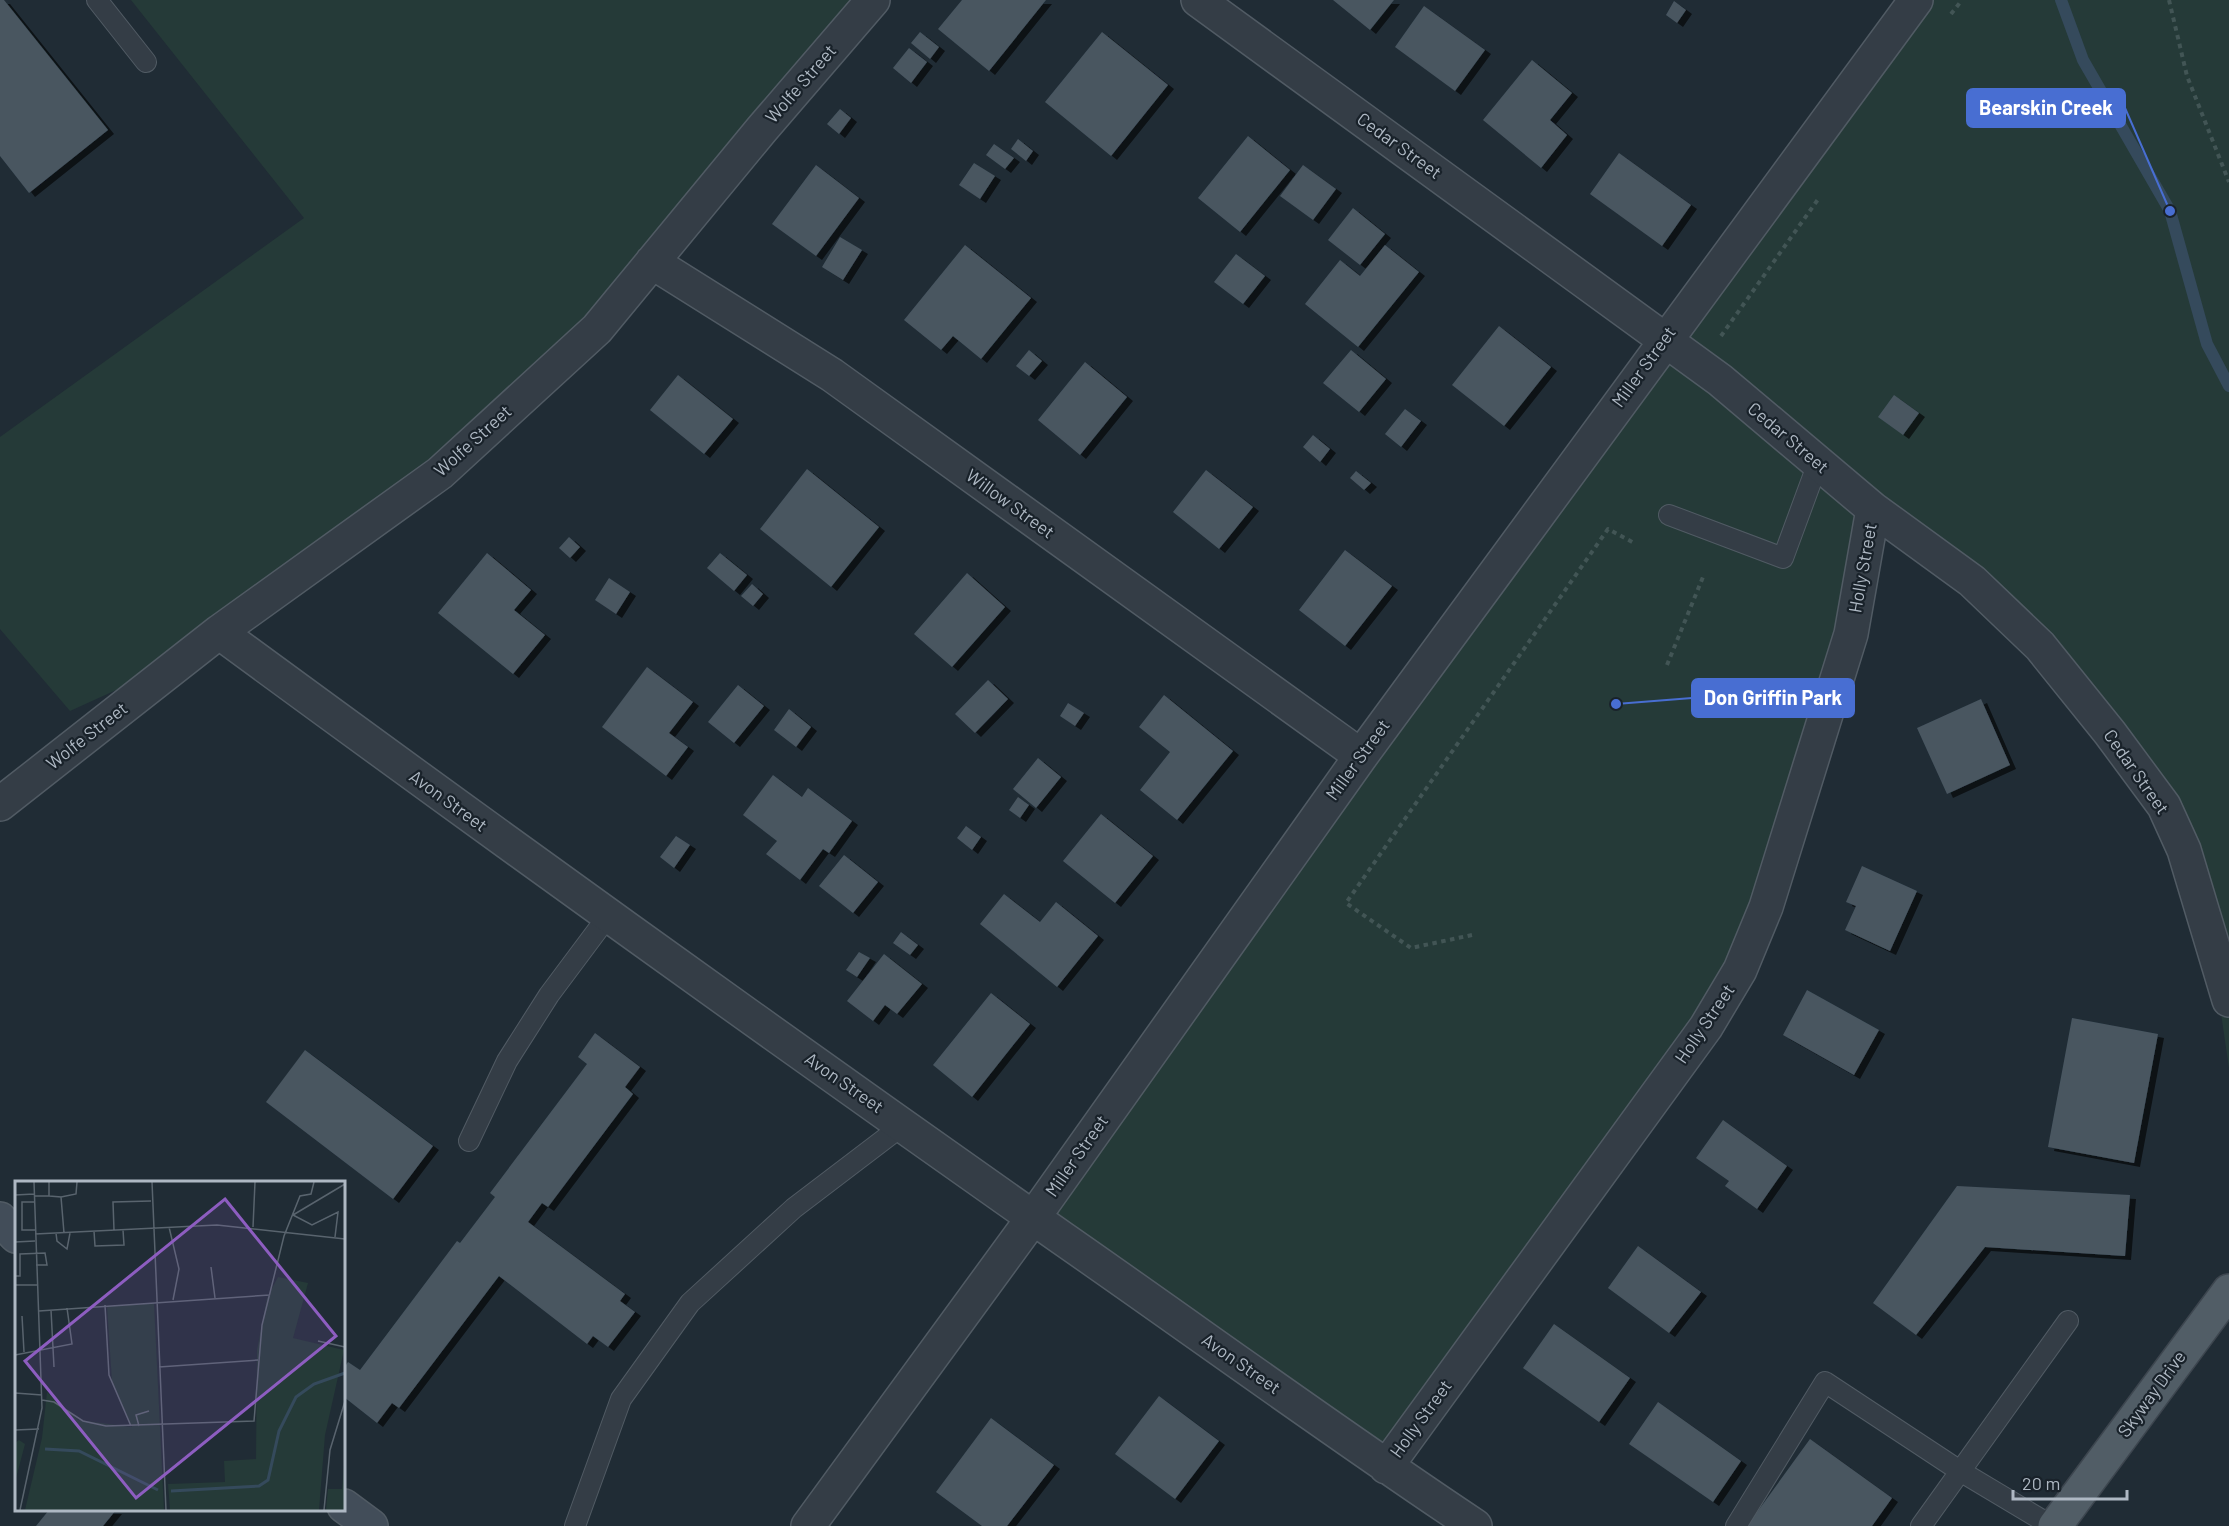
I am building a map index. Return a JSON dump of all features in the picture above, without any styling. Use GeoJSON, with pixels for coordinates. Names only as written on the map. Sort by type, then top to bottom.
{"type":"FeatureCollection","features":[{"type":"Feature","properties":{"kind":"main road","name":"Skyway Drive"},"geometry":{"type":"LineString","coordinates":[[2054,1526],[2229,1291]]}},
{"type":"Feature","properties":{"kind":"street","name":"Wolfe Street"},"geometry":{"type":"LineString","coordinates":[[0,804],[219,632],[440,473],[597,329],[873,0]]}},
{"type":"Feature","properties":{"kind":"street","name":"Cedar Street"},"geometry":{"type":"LineString","coordinates":[[1198,0],[1720,380],[1873,510],[1972,581],[2040,646],[2157,797],[2184,850],[2229,1000]]}},
{"type":"Feature","properties":{"kind":"street","name":"Miller Street"},"geometry":{"type":"LineString","coordinates":[[808,1526],[1033,1218],[1361,756],[1916,0]]}},
{"type":"Feature","properties":{"kind":"street","name":"Willow Street"},"geometry":{"type":"LineString","coordinates":[[652,262],[832,375],[1361,756]]}},
{"type":"Feature","properties":{"kind":"street","name":"Holly Street"},"geometry":{"type":"LineString","coordinates":[[1386,1467],[1706,1027],[1740,970],[1766,907],[1851,634],[1873,510]]}},
{"type":"Feature","properties":{"kind":"street","name":"Avon Street"},"geometry":{"type":"LineString","coordinates":[[219,632],[608,916],[1386,1467],[1475,1526]]}},
{"type":"Feature","properties":{"kind":"street"},"geometry":{"type":"LineString","coordinates":[[0,1219],[15,1235]]}},
{"type":"Feature","properties":{"kind":"street"},"geometry":{"type":"LineString","coordinates":[[345,1507],[371,1526]]}},
{"type":"Feature","properties":{"kind":"lane"},"geometry":{"type":"LineString","coordinates":[[97,0],[146,62]]}},
{"type":"Feature","properties":{"kind":"lane"},"geometry":{"type":"LineString","coordinates":[[1670,515],[1783,558],[1818,463]]}},
{"type":"Feature","properties":{"kind":"lane"},"geometry":{"type":"LineString","coordinates":[[469,1141],[507,1061],[549,995],[608,916]]}},
{"type":"Feature","properties":{"kind":"lane"},"geometry":{"type":"LineString","coordinates":[[575,1526],[621,1399],[690,1303],[794,1208],[903,1125]]}},
{"type":"Feature","properties":{"kind":"lane"},"geometry":{"type":"LineString","coordinates":[[1921,1526],[2068,1321]]}},
{"type":"Feature","properties":{"kind":"lane"},"geometry":{"type":"LineString","coordinates":[[1736,1526],[1825,1382],[1959,1471],[2054,1526]]}},
{"type":"Feature","properties":{"kind":"path"},"geometry":{"type":"LineString","coordinates":[[2169,0],[2187,76],[2229,182]]}},
{"type":"Feature","properties":{"kind":"path"},"geometry":{"type":"LineString","coordinates":[[1472,935],[1411,948],[1346,903],[1608,529],[1636,544]]}},
{"type":"Feature","properties":{"kind":"path"},"geometry":{"type":"LineString","coordinates":[[1667,665],[1703,577]]}},
{"type":"Feature","properties":{"kind":"green space"},"geometry":{"type":"Polygon","coordinates":[[[131,0],[889,0],[611,339],[506,432],[257,626],[70,711],[0,629],[0,437],[304,218],[131,0]]]}},
{"type":"Feature","properties":{"kind":"green space"},"geometry":{"type":"Polygon","coordinates":[[[1930,0],[2229,0],[2229,1068],[2196,843],[2172,795],[1869,496],[1842,636],[1730,971],[1380,1449],[1048,1217],[1374,756],[1930,0]]]}},
{"type":"Feature","properties":{"kind":"building"},"geometry":{"type":"Polygon","coordinates":[[[0,0],[4,0],[108,130],[29,193],[0,156],[0,0]]]}},
{"type":"Feature","properties":{"kind":"building"},"geometry":{"type":"Polygon","coordinates":[[[962,0],[1046,0],[989,71],[938,29],[962,0]]]}},
{"type":"Feature","properties":{"kind":"building"},"geometry":{"type":"Polygon","coordinates":[[[1333,0],[1394,0],[1370,30],[1333,0]]]}},
{"type":"Feature","properties":{"kind":"building"},"geometry":{"type":"Polygon","coordinates":[[[1674,1],[1686,10],[1677,23],[1666,15],[1674,1]]]}},
{"type":"Feature","properties":{"kind":"building"},"geometry":{"type":"Polygon","coordinates":[[[1424,6],[1485,50],[1455,91],[1395,47],[1424,6]]]}},
{"type":"Feature","properties":{"kind":"building"},"geometry":{"type":"Polygon","coordinates":[[[920,32],[939,47],[930,59],[911,43],[920,32]]]}},
{"type":"Feature","properties":{"kind":"building"},"geometry":{"type":"Polygon","coordinates":[[[1102,32],[1168,85],[1111,156],[1045,102],[1102,32]]]}},
{"type":"Feature","properties":{"kind":"building"},"geometry":{"type":"Polygon","coordinates":[[[909,48],[927,62],[911,83],[893,68],[909,48]]]}},
{"type":"Feature","properties":{"kind":"building"},"geometry":{"type":"Polygon","coordinates":[[[1532,60],[1572,93],[1550,120],[1567,135],[1541,168],[1483,120],[1532,60]]]}},
{"type":"Feature","properties":{"kind":"building"},"geometry":{"type":"Polygon","coordinates":[[[840,109],[851,118],[839,134],[827,124],[840,109]]]}},
{"type":"Feature","properties":{"kind":"building"},"geometry":{"type":"Polygon","coordinates":[[[1248,136],[1290,170],[1240,232],[1198,198],[1248,136]]]}},
{"type":"Feature","properties":{"kind":"building"},"geometry":{"type":"Polygon","coordinates":[[[1018,139],[1033,151],[1026,161],[1011,149],[1018,139]]]}},
{"type":"Feature","properties":{"kind":"building"},"geometry":{"type":"Polygon","coordinates":[[[994,144],[1014,158],[1005,169],[986,155],[994,144]]]}},
{"type":"Feature","properties":{"kind":"building"},"geometry":{"type":"Polygon","coordinates":[[[1619,153],[1691,205],[1662,246],[1590,194],[1619,153]]]}},
{"type":"Feature","properties":{"kind":"building"},"geometry":{"type":"Polygon","coordinates":[[[974,163],[995,176],[980,199],[959,185],[974,163]]]}},
{"type":"Feature","properties":{"kind":"building"},"geometry":{"type":"Polygon","coordinates":[[[816,165],[859,198],[816,256],[772,224],[816,165]]]}},
{"type":"Feature","properties":{"kind":"building"},"geometry":{"type":"Polygon","coordinates":[[[1303,165],[1336,189],[1313,220],[1280,196],[1303,165]]]}},
{"type":"Feature","properties":{"kind":"building"},"geometry":{"type":"Polygon","coordinates":[[[1353,208],[1385,234],[1360,265],[1328,240],[1353,208]]]}},
{"type":"Feature","properties":{"kind":"building"},"geometry":{"type":"Polygon","coordinates":[[[840,237],[862,250],[843,280],[822,267],[840,237]]]}},
{"type":"Feature","properties":{"kind":"building"},"geometry":{"type":"Polygon","coordinates":[[[965,245],[1031,298],[981,359],[953,336],[941,350],[904,320],[965,245]]]}},
{"type":"Feature","properties":{"kind":"building"},"geometry":{"type":"Polygon","coordinates":[[[1385,245],[1419,272],[1358,347],[1305,304],[1340,260],[1360,276],[1385,245]]]}},
{"type":"Feature","properties":{"kind":"building"},"geometry":{"type":"Polygon","coordinates":[[[1236,254],[1265,276],[1243,304],[1214,282],[1236,254]]]}},
{"type":"Feature","properties":{"kind":"building"},"geometry":{"type":"Polygon","coordinates":[[[1499,326],[1551,367],[1504,426],[1452,385],[1499,326]]]}},
{"type":"Feature","properties":{"kind":"building"},"geometry":{"type":"Polygon","coordinates":[[[1029,350],[1042,361],[1029,376],[1016,366],[1029,350]]]}},
{"type":"Feature","properties":{"kind":"building"},"geometry":{"type":"Polygon","coordinates":[[[1351,350],[1386,379],[1359,412],[1323,383],[1351,350]]]}},
{"type":"Feature","properties":{"kind":"building"},"geometry":{"type":"Polygon","coordinates":[[[1085,362],[1127,397],[1080,455],[1038,420],[1085,362]]]}},
{"type":"Feature","properties":{"kind":"building"},"geometry":{"type":"Polygon","coordinates":[[[678,375],[733,419],[704,454],[650,410],[678,375]]]}},
{"type":"Feature","properties":{"kind":"building"},"geometry":{"type":"Polygon","coordinates":[[[1894,395],[1919,413],[1903,435],[1878,417],[1894,395]]]}},
{"type":"Feature","properties":{"kind":"building"},"geometry":{"type":"Polygon","coordinates":[[[1405,409],[1421,421],[1401,447],[1385,434],[1405,409]]]}},
{"type":"Feature","properties":{"kind":"building"},"geometry":{"type":"Polygon","coordinates":[[[1313,435],[1330,449],[1320,462],[1303,447],[1313,435]]]}},
{"type":"Feature","properties":{"kind":"building"},"geometry":{"type":"Polygon","coordinates":[[[807,469],[879,527],[831,587],[760,529],[807,469]]]}},
{"type":"Feature","properties":{"kind":"building"},"geometry":{"type":"Polygon","coordinates":[[[1206,470],[1253,507],[1219,549],[1173,512],[1206,470]]]}},
{"type":"Feature","properties":{"kind":"building"},"geometry":{"type":"Polygon","coordinates":[[[1356,471],[1371,483],[1364,490],[1350,478],[1356,471]]]}},
{"type":"Feature","properties":{"kind":"building"},"geometry":{"type":"Polygon","coordinates":[[[569,537],[580,547],[570,558],[559,548],[569,537]]]}},
{"type":"Feature","properties":{"kind":"building"},"geometry":{"type":"Polygon","coordinates":[[[1345,550],[1392,586],[1345,646],[1299,610],[1345,550]]]}},
{"type":"Feature","properties":{"kind":"building"},"geometry":{"type":"Polygon","coordinates":[[[487,553],[531,590],[514,610],[545,635],[513,674],[438,613],[487,553]]]}},
{"type":"Feature","properties":{"kind":"building"},"geometry":{"type":"Polygon","coordinates":[[[720,553],[747,575],[734,591],[707,568],[720,553]]]}},
{"type":"Feature","properties":{"kind":"building"},"geometry":{"type":"Polygon","coordinates":[[[967,573],[1005,607],[952,667],[914,634],[967,573]]]}},
{"type":"Feature","properties":{"kind":"building"},"geometry":{"type":"Polygon","coordinates":[[[609,578],[630,592],[616,614],[595,600],[609,578]]]}},
{"type":"Feature","properties":{"kind":"building"},"geometry":{"type":"Polygon","coordinates":[[[752,584],[763,594],[753,606],[741,596],[752,584]]]}},
{"type":"Feature","properties":{"kind":"building"},"geometry":{"type":"Polygon","coordinates":[[[647,667],[693,702],[669,733],[688,747],[666,776],[602,727],[647,667]]]}},
{"type":"Feature","properties":{"kind":"building"},"geometry":{"type":"Polygon","coordinates":[[[988,680],[1008,699],[975,733],[955,714],[988,680]]]}},
{"type":"Feature","properties":{"kind":"building"},"geometry":{"type":"Polygon","coordinates":[[[738,685],[764,706],[734,743],[708,722],[738,685]]]}},
{"type":"Feature","properties":{"kind":"building"},"geometry":{"type":"Polygon","coordinates":[[[1164,695],[1233,751],[1177,820],[1140,790],[1170,752],[1139,727],[1164,695]]]}},
{"type":"Feature","properties":{"kind":"building"},"geometry":{"type":"Polygon","coordinates":[[[1981,699],[2010,765],[1947,794],[1917,728],[1981,699]]]}},
{"type":"Feature","properties":{"kind":"building"},"geometry":{"type":"Polygon","coordinates":[[[1068,703],[1084,713],[1075,726],[1060,716],[1068,703]]]}},
{"type":"Feature","properties":{"kind":"building"},"geometry":{"type":"Polygon","coordinates":[[[789,709],[811,727],[796,747],[774,730],[789,709]]]}},
{"type":"Feature","properties":{"kind":"building"},"geometry":{"type":"Polygon","coordinates":[[[1038,758],[1061,777],[1036,808],[1013,789],[1038,758]]]}},
{"type":"Feature","properties":{"kind":"building"},"geometry":{"type":"Polygon","coordinates":[[[773,775],[802,797],[808,788],[852,821],[829,853],[823,849],[800,880],[766,854],[777,841],[743,815],[773,775]]]}},
{"type":"Feature","properties":{"kind":"building"},"geometry":{"type":"Polygon","coordinates":[[[1018,797],[1029,805],[1020,818],[1009,810],[1018,797]]]}},
{"type":"Feature","properties":{"kind":"building"},"geometry":{"type":"Polygon","coordinates":[[[1101,814],[1153,856],[1115,903],[1063,861],[1101,814]]]}},
{"type":"Feature","properties":{"kind":"building"},"geometry":{"type":"Polygon","coordinates":[[[966,826],[981,837],[972,850],[957,838],[966,826]]]}},
{"type":"Feature","properties":{"kind":"building"},"geometry":{"type":"Polygon","coordinates":[[[676,836],[690,845],[674,868],[660,857],[676,836]]]}},
{"type":"Feature","properties":{"kind":"building"},"geometry":{"type":"Polygon","coordinates":[[[844,855],[878,882],[853,913],[819,886],[844,855]]]}},
{"type":"Feature","properties":{"kind":"building"},"geometry":{"type":"Polygon","coordinates":[[[1862,866],[1917,891],[1890,951],[1845,930],[1856,906],[1846,902],[1862,866]]]}},
{"type":"Feature","properties":{"kind":"building"},"geometry":{"type":"Polygon","coordinates":[[[1004,894],[1040,922],[1056,902],[1098,936],[1057,987],[980,924],[1004,894]]]}},
{"type":"Feature","properties":{"kind":"building"},"geometry":{"type":"Polygon","coordinates":[[[901,932],[918,945],[910,955],[893,943],[901,932]]]}},
{"type":"Feature","properties":{"kind":"building"},"geometry":{"type":"Polygon","coordinates":[[[859,952],[870,958],[857,977],[846,970],[859,952]]]}},
{"type":"Feature","properties":{"kind":"building"},"geometry":{"type":"Polygon","coordinates":[[[884,954],[922,984],[897,1014],[885,1005],[873,1021],[847,1001],[884,954]]]}},
{"type":"Feature","properties":{"kind":"building"},"geometry":{"type":"Polygon","coordinates":[[[1807,990],[1879,1030],[1854,1075],[1783,1035],[1807,990]]]}},
{"type":"Feature","properties":{"kind":"building"},"geometry":{"type":"Polygon","coordinates":[[[991,993],[1030,1024],[972,1097],[933,1065],[991,993]]]}},
{"type":"Feature","properties":{"kind":"building"},"geometry":{"type":"Polygon","coordinates":[[[2072,1018],[2158,1034],[2134,1163],[2048,1147],[2072,1018]]]}},
{"type":"Feature","properties":{"kind":"building"},"geometry":{"type":"Polygon","coordinates":[[[595,1033],[640,1067],[625,1087],[633,1094],[548,1207],[542,1203],[528,1222],[625,1294],[620,1301],[635,1312],[608,1347],[593,1336],[587,1344],[499,1276],[399,1408],[392,1403],[377,1423],[345,1398],[345,1366],[348,1362],[360,1370],[457,1241],[460,1243],[495,1197],[490,1193],[587,1064],[578,1057],[595,1033]]]}},
{"type":"Feature","properties":{"kind":"building"},"geometry":{"type":"Polygon","coordinates":[[[305,1050],[433,1146],[393,1199],[266,1102],[305,1050]]]}},
{"type":"Feature","properties":{"kind":"building"},"geometry":{"type":"Polygon","coordinates":[[[1723,1120],[1787,1166],[1757,1209],[1725,1186],[1729,1181],[1696,1158],[1723,1120]]]}},
{"type":"Feature","properties":{"kind":"building"},"geometry":{"type":"Polygon","coordinates":[[[1957,1186],[2130,1195],[2125,1256],[1985,1247],[1916,1335],[1873,1303],[1957,1186]]]}},
{"type":"Feature","properties":{"kind":"building"},"geometry":{"type":"Polygon","coordinates":[[[1638,1246],[1701,1292],[1669,1333],[1608,1288],[1638,1246]]]}},
{"type":"Feature","properties":{"kind":"building"},"geometry":{"type":"Polygon","coordinates":[[[1554,1324],[1630,1378],[1599,1422],[1523,1368],[1554,1324]]]}},
{"type":"Feature","properties":{"kind":"building"},"geometry":{"type":"Polygon","coordinates":[[[1159,1396],[1219,1441],[1175,1499],[1115,1454],[1159,1396]]]}},
{"type":"Feature","properties":{"kind":"building"},"geometry":{"type":"Polygon","coordinates":[[[1658,1402],[1741,1461],[1713,1502],[1629,1444],[1658,1402]]]}},
{"type":"Feature","properties":{"kind":"building"},"geometry":{"type":"Polygon","coordinates":[[[991,1418],[1054,1465],[1007,1526],[982,1526],[936,1492],[991,1418]]]}},
{"type":"Feature","properties":{"kind":"building"},"geometry":{"type":"Polygon","coordinates":[[[1810,1439],[1892,1498],[1872,1526],[1747,1526],[1810,1439]]]}},
{"type":"Feature","properties":{"kind":"building"},"geometry":{"type":"Polygon","coordinates":[[[48,1511],[115,1511],[103,1526],[36,1526],[48,1511]]]}},
{"type":"Feature","properties":{"kind":"waterway"},"geometry":{"type":"LineString","coordinates":[[2061,0],[2083,60],[2170,211],[2207,344],[2229,386]]}},
{"type":"Feature","properties":{"kind":"place","name":"Bearskin Creek"},"geometry":{"type":"Point","coordinates":[2170,211]}},
{"type":"Feature","properties":{"kind":"place","name":"Don Griffin Park"},"geometry":{"type":"Point","coordinates":[1616,704]}}]}
